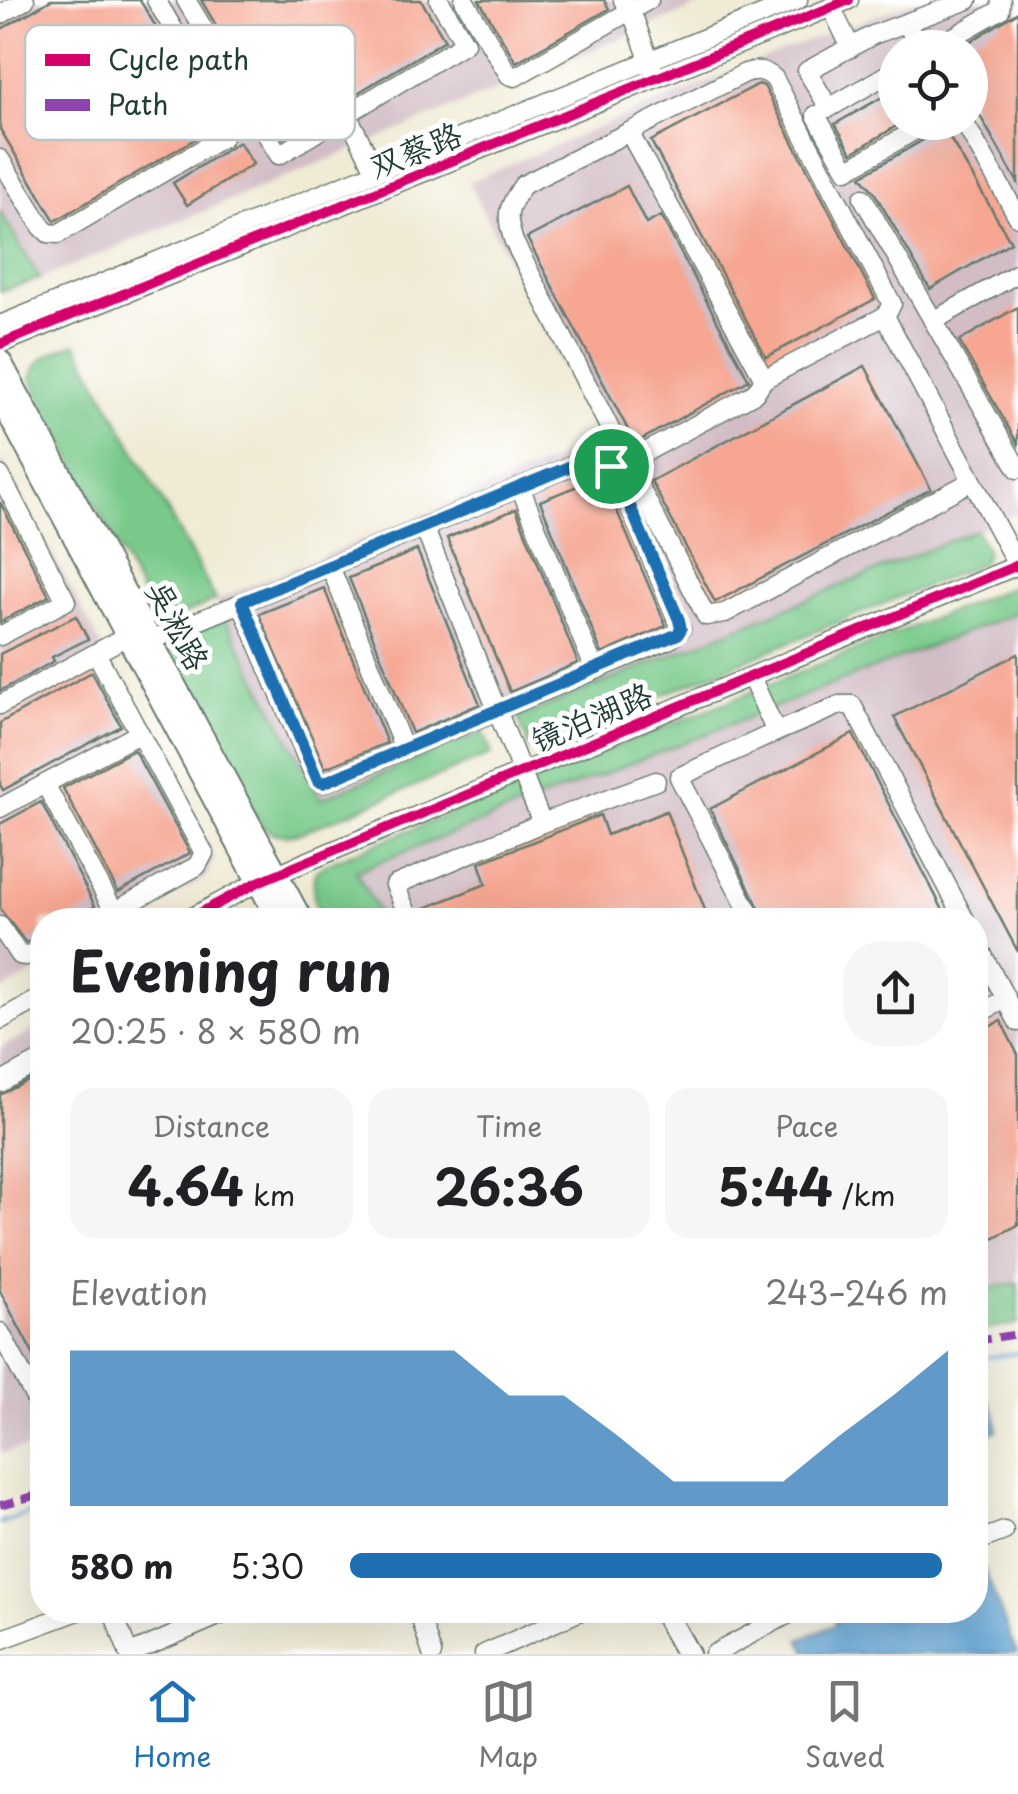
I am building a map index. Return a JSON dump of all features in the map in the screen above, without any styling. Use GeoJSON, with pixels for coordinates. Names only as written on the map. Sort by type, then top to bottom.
{"type":"FeatureCollection","features":[{"type":"Feature","properties":{"kind":"main road","name":"吴淞路"},"geometry":{"type":"LineString","coordinates":[[0,362],[138,641]]}},
{"type":"Feature","properties":{"kind":"main road","name":"吴淞路"},"geometry":{"type":"LineString","coordinates":[[0,397],[268,878],[292,908]]}},
{"type":"Feature","properties":{"kind":"main road","name":"吴淞路"},"geometry":{"type":"LineString","coordinates":[[268,878],[276,908]]}},
{"type":"Feature","properties":{"kind":"main road"},"geometry":{"type":"LineString","coordinates":[[670,1623],[688,1654]]}},
{"type":"Feature","properties":{"kind":"street"},"geometry":{"type":"LineString","coordinates":[[0,15],[25,0]]}},
{"type":"Feature","properties":{"kind":"street"},"geometry":{"type":"LineString","coordinates":[[156,0],[171,25]]}},
{"type":"Feature","properties":{"kind":"street"},"geometry":{"type":"LineString","coordinates":[[186,0],[201,25]]}},
{"type":"Feature","properties":{"kind":"street"},"geometry":{"type":"LineString","coordinates":[[355,109],[465,42],[439,0]]}},
{"type":"Feature","properties":{"kind":"street"},"geometry":{"type":"LineString","coordinates":[[464,0],[509,75],[515,77],[626,6],[649,0]]}},
{"type":"Feature","properties":{"kind":"street","name":"双蔡路"},"geometry":{"type":"LineString","coordinates":[[0,344],[653,69],[798,0]]}},
{"type":"Feature","properties":{"kind":"street","name":"双蔡路"},"geometry":{"type":"LineString","coordinates":[[0,325],[376,172],[849,0]]}},
{"type":"Feature","properties":{"kind":"street"},"geometry":{"type":"LineString","coordinates":[[878,80],[829,108],[808,71],[906,23],[968,0]]}},
{"type":"Feature","properties":{"kind":"street"},"geometry":{"type":"LineString","coordinates":[[965,30],[1000,10],[1002,0]]}},
{"type":"Feature","properties":{"kind":"street"},"geometry":{"type":"LineString","coordinates":[[626,6],[653,69]]}},
{"type":"Feature","properties":{"kind":"street"},"geometry":{"type":"LineString","coordinates":[[831,8],[852,48]]}},
{"type":"Feature","properties":{"kind":"street"},"geometry":{"type":"LineString","coordinates":[[906,23],[910,30]]}},
{"type":"Feature","properties":{"kind":"street"},"geometry":{"type":"LineString","coordinates":[[628,462],[755,393],[764,379],[885,316],[892,304],[774,78],[756,70],[523,185],[506,219],[514,242],[706,616],[725,613],[972,481]]}},
{"type":"Feature","properties":{"kind":"street"},"geometry":{"type":"LineString","coordinates":[[816,115],[847,170],[898,140]]}},
{"type":"Feature","properties":{"kind":"street"},"geometry":{"type":"LineString","coordinates":[[355,130],[376,172]]}},
{"type":"Feature","properties":{"kind":"street"},"geometry":{"type":"LineString","coordinates":[[629,132],[764,379]]}},
{"type":"Feature","properties":{"kind":"street"},"geometry":{"type":"LineString","coordinates":[[0,159],[42,227],[48,233],[58,234],[218,140]]}},
{"type":"Feature","properties":{"kind":"street"},"geometry":{"type":"LineString","coordinates":[[270,140],[279,155],[304,140]]}},
{"type":"Feature","properties":{"kind":"street"},"geometry":{"type":"LineString","coordinates":[[974,140],[1018,217]]}},
{"type":"Feature","properties":{"kind":"street"},"geometry":{"type":"LineString","coordinates":[[863,198],[1018,469]]}},
{"type":"Feature","properties":{"kind":"street"},"geometry":{"type":"LineString","coordinates":[[934,321],[1018,272]]}},
{"type":"Feature","properties":{"kind":"street"},"geometry":{"type":"LineString","coordinates":[[885,316],[1018,565]]}},
{"type":"Feature","properties":{"kind":"street"},"geometry":{"type":"LineString","coordinates":[[0,704],[96,652],[138,641],[242,602],[600,454],[606,458],[681,629],[672,638],[323,783],[318,781],[242,602]]}},
{"type":"Feature","properties":{"kind":"street"},"geometry":{"type":"LineString","coordinates":[[0,475],[66,601],[0,636]]}},
{"type":"Feature","properties":{"kind":"street"},"geometry":{"type":"LineString","coordinates":[[520,487],[595,670]]}},
{"type":"Feature","properties":{"kind":"street"},"geometry":{"type":"LineString","coordinates":[[424,527],[542,823]]}},
{"type":"Feature","properties":{"kind":"street","name":"镜泊湖路"},"geometry":{"type":"LineString","coordinates":[[210,908],[268,878],[1018,565]]}},
{"type":"Feature","properties":{"kind":"street"},"geometry":{"type":"LineString","coordinates":[[330,566],[404,749]]}},
{"type":"Feature","properties":{"kind":"street"},"geometry":{"type":"LineString","coordinates":[[96,652],[204,853],[197,866],[126,908]]}},
{"type":"Feature","properties":{"kind":"street"},"geometry":{"type":"LineString","coordinates":[[750,676],[776,732]]}},
{"type":"Feature","properties":{"kind":"street"},"geometry":{"type":"LineString","coordinates":[[746,908],[679,777],[840,705],[852,706],[959,908]]}},
{"type":"Feature","properties":{"kind":"street"},"geometry":{"type":"LineString","coordinates":[[0,808],[140,733]]}},
{"type":"Feature","properties":{"kind":"street"},"geometry":{"type":"LineString","coordinates":[[405,908],[395,885],[542,823],[656,781]]}},
{"type":"Feature","properties":{"kind":"street"},"geometry":{"type":"LineString","coordinates":[[46,784],[107,908]]}},
{"type":"Feature","properties":{"kind":"street"},"geometry":{"type":"LineString","coordinates":[[0,926],[19,955],[30,955]]}},
{"type":"Feature","properties":{"kind":"street"},"geometry":{"type":"LineString","coordinates":[[988,965],[1018,1022]]}},
{"type":"Feature","properties":{"kind":"street"},"geometry":{"type":"LineString","coordinates":[[988,1008],[1006,999]]}},
{"type":"Feature","properties":{"kind":"street"},"geometry":{"type":"LineString","coordinates":[[0,1020],[30,1004]]}},
{"type":"Feature","properties":{"kind":"street"},"geometry":{"type":"LineString","coordinates":[[0,1083],[30,1067]]}},
{"type":"Feature","properties":{"kind":"street"},"geometry":{"type":"LineString","coordinates":[[0,1332],[30,1388]]}},
{"type":"Feature","properties":{"kind":"street"},"geometry":{"type":"LineString","coordinates":[[988,1537],[1004,1531]]}},
{"type":"Feature","properties":{"kind":"street"},"geometry":{"type":"LineString","coordinates":[[0,1640],[46,1623]]}},
{"type":"Feature","properties":{"kind":"street"},"geometry":{"type":"LineString","coordinates":[[117,1623],[129,1654],[202,1623]]}},
{"type":"Feature","properties":{"kind":"street"},"geometry":{"type":"LineString","coordinates":[[422,1623],[432,1654]]}},
{"type":"Feature","properties":{"kind":"street"},"geometry":{"type":"LineString","coordinates":[[484,1654],[554,1623]]}},
{"type":"Feature","properties":{"kind":"street"},"geometry":{"type":"LineString","coordinates":[[714,1654],[772,1623]]}},
{"type":"Feature","properties":{"kind":"shaded area"},"geometry":{"type":"Polygon","coordinates":[[[0,0],[713,0],[40,279],[0,211],[0,0]]]}},
{"type":"Feature","properties":{"kind":"shaded area"},"geometry":{"type":"Polygon","coordinates":[[[917,0],[1018,0],[1018,513],[321,799],[216,600],[602,441],[468,182],[772,55],[917,0]]]}},
{"type":"Feature","properties":{"kind":"shaded area"},"geometry":{"type":"Polygon","coordinates":[[[0,456],[214,857],[207,877],[151,908],[30,908],[30,975],[0,992],[0,456]]]}},
{"type":"Feature","properties":{"kind":"shaded area"},"geometry":{"type":"Polygon","coordinates":[[[1018,612],[1018,1283],[988,1289],[988,908],[376,908],[356,872],[1018,612]]]}},
{"type":"Feature","properties":{"kind":"shaded area"},"geometry":{"type":"Polygon","coordinates":[[[30,1032],[30,1448],[0,1453],[0,1048],[30,1032]]]}},
{"type":"Feature","properties":{"kind":"green space"},"geometry":{"type":"Polygon","coordinates":[[[0,211],[40,279],[0,291],[0,211]]]}},
{"type":"Feature","properties":{"kind":"green space"},"geometry":{"type":"Polygon","coordinates":[[[76,343],[216,600],[164,623],[156,622],[31,379],[42,359],[76,343]]]}},
{"type":"Feature","properties":{"kind":"green space"},"geometry":{"type":"Polygon","coordinates":[[[976,530],[987,551],[982,563],[530,749],[518,718],[976,530]]]}},
{"type":"Feature","properties":{"kind":"green space"},"geometry":{"type":"Polygon","coordinates":[[[1018,584],[1018,612],[356,871],[376,908],[317,908],[313,883],[316,870],[1018,584]]]}},
{"type":"Feature","properties":{"kind":"green space"},"geometry":{"type":"Polygon","coordinates":[[[225,618],[321,799],[483,732],[492,754],[300,833],[282,835],[268,830],[258,822],[167,652],[167,644],[177,637],[225,618]]]}},
{"type":"Feature","properties":{"kind":"green space"},"geometry":{"type":"Polygon","coordinates":[[[1018,1283],[1018,1324],[988,1329],[988,1289],[1018,1283]]]}},
{"type":"Feature","properties":{"kind":"water"},"geometry":{"type":"Polygon","coordinates":[[[988,1400],[996,1419],[997,1431],[988,1434],[988,1400]]]}},
{"type":"Feature","properties":{"kind":"water"},"geometry":{"type":"Polygon","coordinates":[[[988,1579],[1017,1654],[808,1654],[800,1639],[835,1625],[988,1623],[988,1579]]]}},
{"type":"Feature","properties":{"kind":"building"},"geometry":{"type":"Polygon","coordinates":[[[51,0],[140,0],[155,25],[25,25],[25,140],[193,140],[55,221],[0,129],[0,30],[51,0]]]}},
{"type":"Feature","properties":{"kind":"building"},"geometry":{"type":"Polygon","coordinates":[[[201,0],[421,0],[445,40],[355,94],[355,25],[216,25],[201,0]]]}},
{"type":"Feature","properties":{"kind":"building"},"geometry":{"type":"Polygon","coordinates":[[[479,0],[604,0],[609,9],[516,62],[479,0]]]}},
{"type":"Feature","properties":{"kind":"building"},"geometry":{"type":"Polygon","coordinates":[[[1018,12],[1018,183],[988,130],[988,31],[1018,12]]]}},
{"type":"Feature","properties":{"kind":"building"},"geometry":{"type":"Polygon","coordinates":[[[759,84],[764,86],[875,299],[766,357],[651,141],[759,84]]]}},
{"type":"Feature","properties":{"kind":"building"},"geometry":{"type":"Polygon","coordinates":[[[878,100],[878,137],[852,153],[835,124],[878,100]]]}},
{"type":"Feature","properties":{"kind":"building"},"geometry":{"type":"Polygon","coordinates":[[[923,140],[951,140],[1011,242],[930,289],[861,176],[923,140]]]}},
{"type":"Feature","properties":{"kind":"building"},"geometry":{"type":"Polygon","coordinates":[[[239,142],[253,164],[187,205],[173,183],[239,142]]]}},
{"type":"Feature","properties":{"kind":"building"},"geometry":{"type":"Polygon","coordinates":[[[627,186],[646,224],[661,216],[749,380],[635,443],[527,238],[627,186]]]}},
{"type":"Feature","properties":{"kind":"building"},"geometry":{"type":"Polygon","coordinates":[[[1018,307],[1018,444],[959,341],[1018,307]]]}},
{"type":"Feature","properties":{"kind":"building"},"geometry":{"type":"Polygon","coordinates":[[[865,366],[931,489],[715,602],[651,481],[865,366]]]}},
{"type":"Feature","properties":{"kind":"building"},"geometry":{"type":"Polygon","coordinates":[[[602,476],[666,626],[602,654],[540,501],[602,476]]]}},
{"type":"Feature","properties":{"kind":"building"},"geometry":{"type":"Polygon","coordinates":[[[0,502],[49,596],[0,622],[0,502]]]}},
{"type":"Feature","properties":{"kind":"building"},"geometry":{"type":"Polygon","coordinates":[[[516,509],[578,663],[510,692],[447,538],[516,509]]]}},
{"type":"Feature","properties":{"kind":"building"},"geometry":{"type":"Polygon","coordinates":[[[417,550],[480,704],[412,733],[349,578],[417,550]]]}},
{"type":"Feature","properties":{"kind":"building"},"geometry":{"type":"Polygon","coordinates":[[[324,588],[387,743],[325,768],[259,614],[324,588]]]}},
{"type":"Feature","properties":{"kind":"building"},"geometry":{"type":"Polygon","coordinates":[[[76,616],[88,639],[0,691],[0,654],[76,616]]]}},
{"type":"Feature","properties":{"kind":"building"},"geometry":{"type":"Polygon","coordinates":[[[1018,654],[1018,952],[894,717],[1018,654]]]}},
{"type":"Feature","properties":{"kind":"building"},"geometry":{"type":"Polygon","coordinates":[[[92,672],[121,726],[3,790],[0,723],[92,672]]]}},
{"type":"Feature","properties":{"kind":"building"},"geometry":{"type":"Polygon","coordinates":[[[853,734],[942,908],[759,908],[710,809],[853,734]]]}},
{"type":"Feature","properties":{"kind":"building"},"geometry":{"type":"Polygon","coordinates":[[[134,750],[190,853],[118,892],[63,788],[134,750]]]}},
{"type":"Feature","properties":{"kind":"building"},"geometry":{"type":"Polygon","coordinates":[[[41,802],[95,906],[30,908],[30,941],[26,943],[0,909],[0,824],[41,802]]]}},
{"type":"Feature","properties":{"kind":"building"},"geometry":{"type":"Polygon","coordinates":[[[666,811],[704,908],[425,908],[486,884],[479,863],[600,815],[607,835],[666,811]]]}},
{"type":"Feature","properties":{"kind":"building"},"geometry":{"type":"Polygon","coordinates":[[[1001,1021],[1018,1055],[1018,1225],[988,1240],[988,1028],[1001,1021]]]}},
{"type":"Feature","properties":{"kind":"building"},"geometry":{"type":"Polygon","coordinates":[[[30,1080],[30,1348],[0,1291],[0,1095],[30,1080]]]}},
{"type":"Feature","properties":{"kind":"waterway"},"geometry":{"type":"LineString","coordinates":[[988,1357],[1018,1353]]}},
{"type":"Feature","properties":{"kind":"waterway"},"geometry":{"type":"LineString","coordinates":[[0,1523],[30,1513]]}},
{"type":"Feature","properties":{"kind":"marked path"},"geometry":{"type":"LineString","coordinates":[[988,1339],[1018,1334]]}},
{"type":"Feature","properties":{"kind":"marked path"},"geometry":{"type":"LineString","coordinates":[[0,1505],[30,1497]]}},
{"type":"Feature","properties":{"kind":"cycle path"},"geometry":{"type":"LineString","coordinates":[[0,344],[849,0]]}},
{"type":"Feature","properties":{"kind":"cycle path"},"geometry":{"type":"LineString","coordinates":[[209,908],[258,882],[1018,565]]}},
{"type":"Feature","properties":{"kind":"route"},"geometry":{"type":"LineString","coordinates":[[600,454],[611,466],[679,620],[678,634],[323,783],[318,781],[242,602],[600,454]]}}]}
